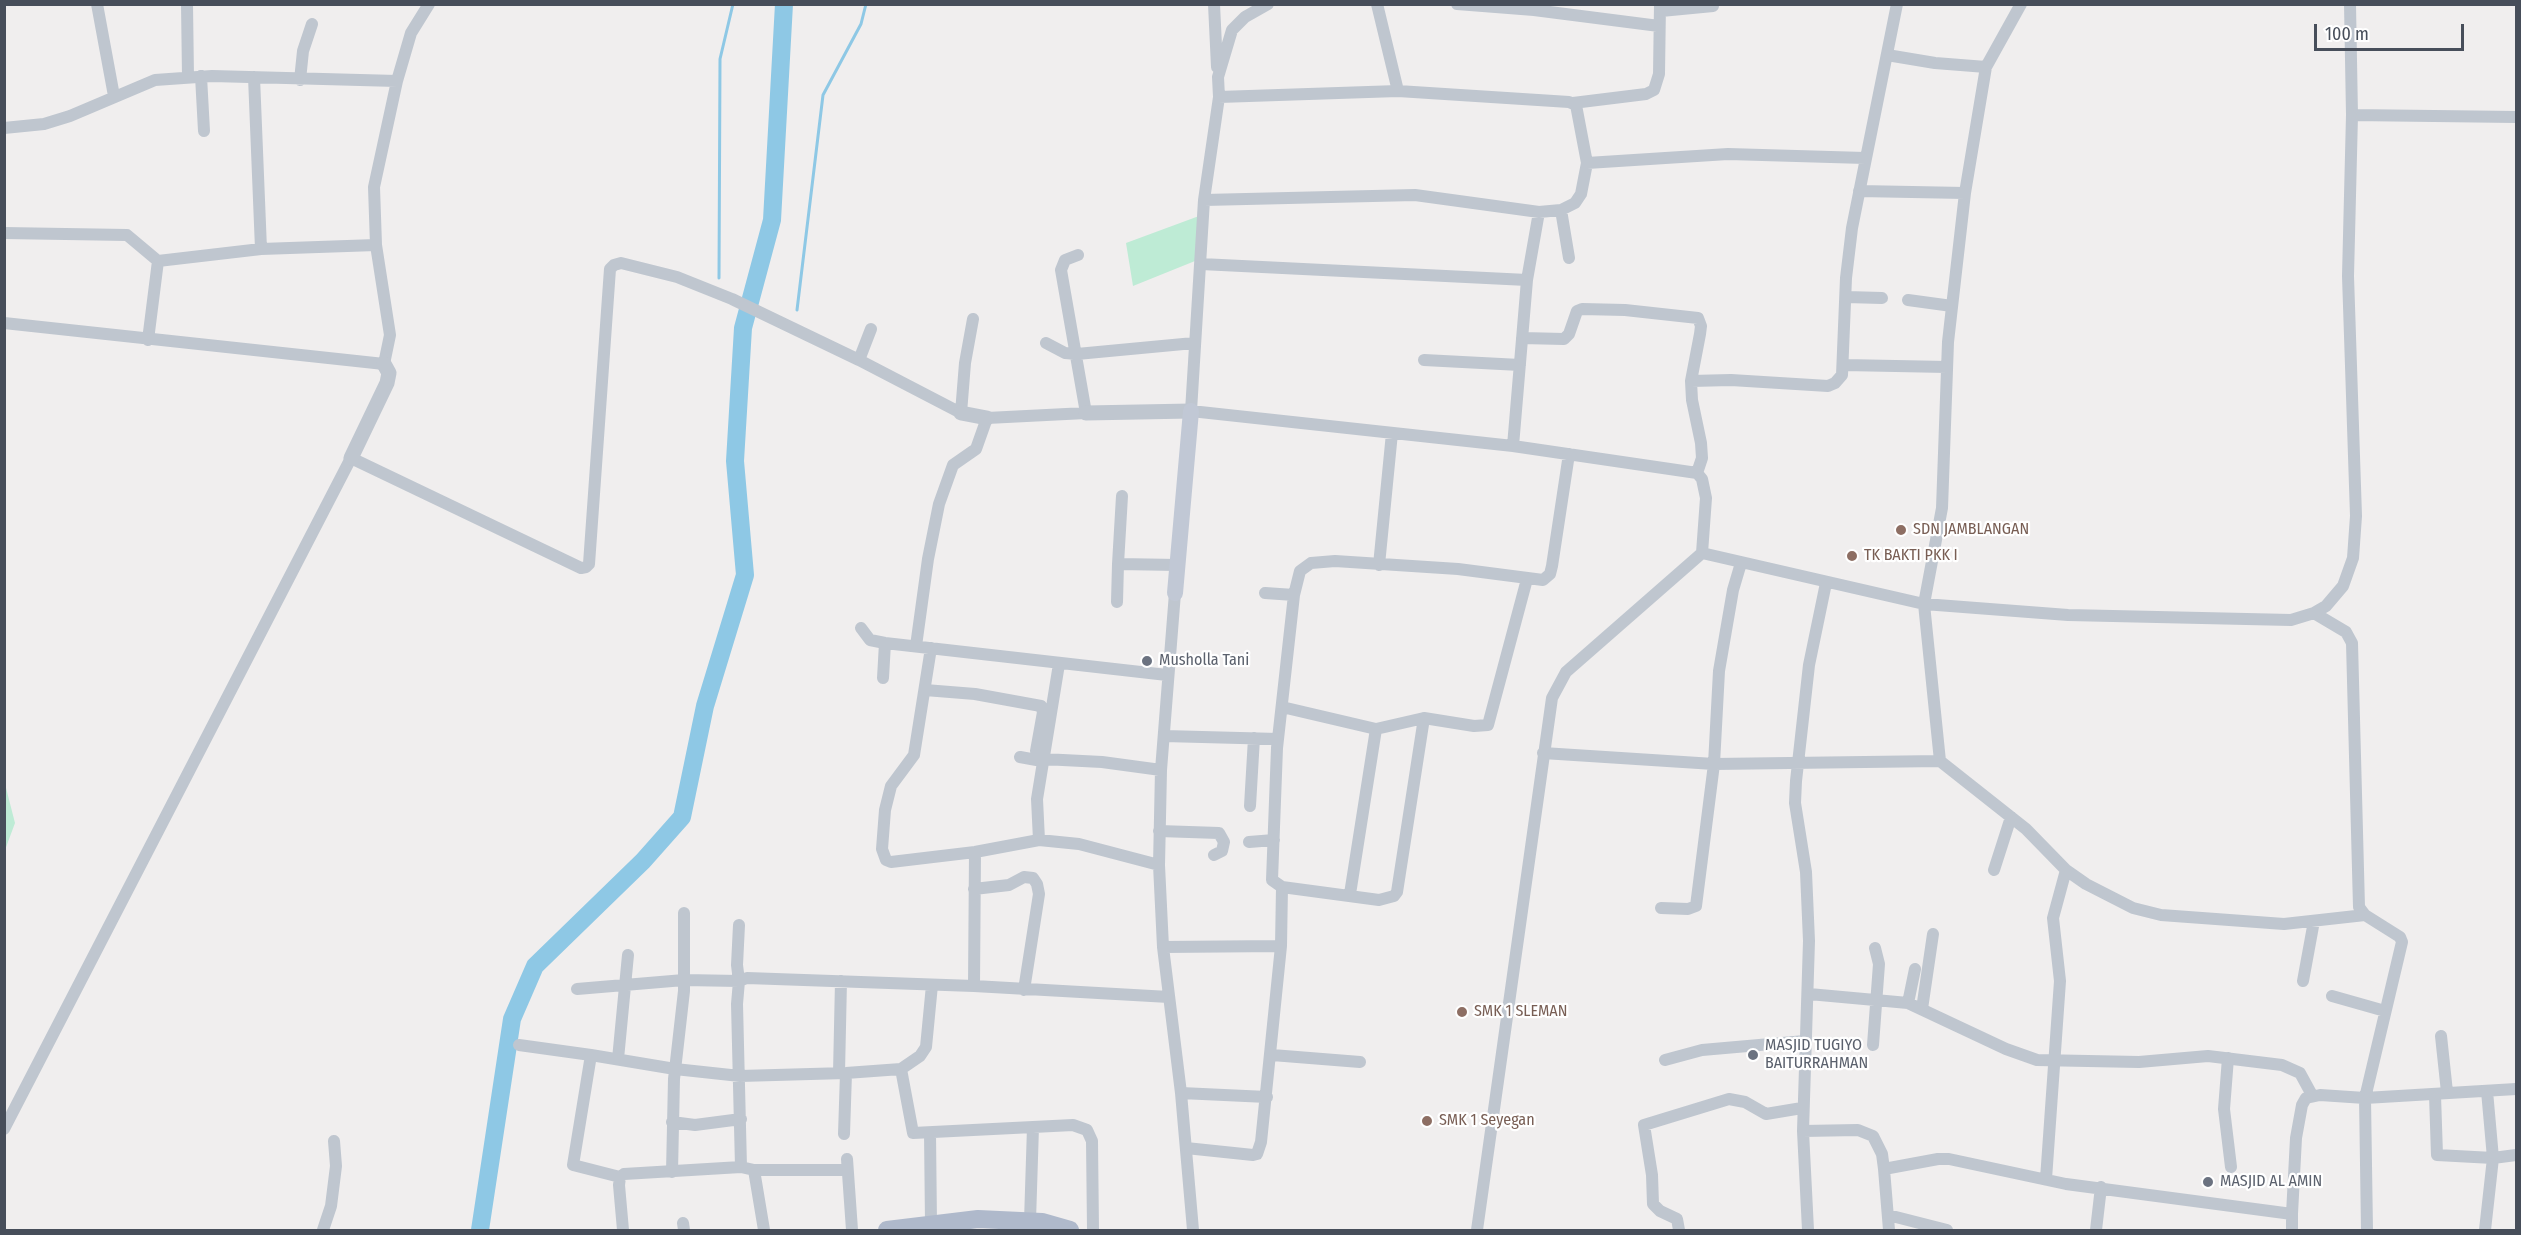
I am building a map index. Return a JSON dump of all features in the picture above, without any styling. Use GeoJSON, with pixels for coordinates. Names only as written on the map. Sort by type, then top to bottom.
{"type":"FeatureCollection","features":[{"type":"Feature","properties":{"kind":"main road"},"geometry":{"type":"LineString","coordinates":[[1175,593],[1191,411]]}},
{"type":"Feature","properties":{"kind":"main road"},"geometry":{"type":"LineString","coordinates":[[887,1230],[931,1224],[957,1226],[978,1219],[1030,1221],[1070,1230]]}},
{"type":"Feature","properties":{"kind":"street"},"geometry":{"type":"LineString","coordinates":[[97,4],[114,96]]}},
{"type":"Feature","properties":{"kind":"street"},"geometry":{"type":"LineString","coordinates":[[187,4],[194,76],[204,131]]}},
{"type":"Feature","properties":{"kind":"street"},"geometry":{"type":"LineString","coordinates":[[4,1129],[351,458],[387,383],[389,373],[384,364],[390,335],[376,245],[374,187],[397,81],[411,33],[419,16],[429,4]]}},
{"type":"Feature","properties":{"kind":"street"},"geometry":{"type":"LineString","coordinates":[[1191,411],[1204,200],[1219,97],[1214,4]]}},
{"type":"Feature","properties":{"kind":"street"},"geometry":{"type":"LineString","coordinates":[[1218,77],[1232,30],[1245,16],[1268,4]]}},
{"type":"Feature","properties":{"kind":"street"},"geometry":{"type":"LineString","coordinates":[[1377,4],[1398,91]]}},
{"type":"Feature","properties":{"kind":"street"},"geometry":{"type":"LineString","coordinates":[[1457,4],[1534,10],[1659,26]]}},
{"type":"Feature","properties":{"kind":"street"},"geometry":{"type":"LineString","coordinates":[[1691,381],[1731,380],[1828,386],[1835,383],[1842,375],[1852,228],[1897,4]]}},
{"type":"Feature","properties":{"kind":"street"},"geometry":{"type":"LineString","coordinates":[[1940,761],[1924,604],[1942,508],[1947,367],[1952,306],[1965,193],[1986,67],[2021,4]]}},
{"type":"Feature","properties":{"kind":"street"},"geometry":{"type":"LineString","coordinates":[[1702,553],[1924,604],[2068,615],[2291,620],[2314,613],[2336,596],[2349,574],[2356,516],[2348,276],[2352,115],[2350,4]]}},
{"type":"Feature","properties":{"kind":"street"},"geometry":{"type":"LineString","coordinates":[[1219,97],[1398,91],[1573,103],[1646,94],[1654,90],[1659,74],[1660,8],[1713,6]]}},
{"type":"Feature","properties":{"kind":"street"},"geometry":{"type":"LineString","coordinates":[[300,80],[303,51],[312,24]]}},
{"type":"Feature","properties":{"kind":"street"},"geometry":{"type":"LineString","coordinates":[[1887,55],[1935,63],[1986,67]]}},
{"type":"Feature","properties":{"kind":"street"},"geometry":{"type":"LineString","coordinates":[[4,128],[44,124],[94,107],[114,96],[155,80],[194,76],[397,81]]}},
{"type":"Feature","properties":{"kind":"street"},"geometry":{"type":"LineString","coordinates":[[254,77],[261,249]]}},
{"type":"Feature","properties":{"kind":"street"},"geometry":{"type":"LineString","coordinates":[[1204,200],[1415,195],[1539,212],[1562,210],[1575,203],[1581,194],[1587,163],[1577,108],[1573,103]]}},
{"type":"Feature","properties":{"kind":"street"},"geometry":{"type":"LineString","coordinates":[[2352,115],[2517,117]]}},
{"type":"Feature","properties":{"kind":"street"},"geometry":{"type":"LineString","coordinates":[[1587,163],[1728,154],[1865,158]]}},
{"type":"Feature","properties":{"kind":"street"},"geometry":{"type":"LineString","coordinates":[[1859,191],[1965,193]]}},
{"type":"Feature","properties":{"kind":"street"},"geometry":{"type":"LineString","coordinates":[[1562,210],[1569,258]]}},
{"type":"Feature","properties":{"kind":"street"},"geometry":{"type":"LineString","coordinates":[[1513,446],[1527,280],[1539,212]]}},
{"type":"Feature","properties":{"kind":"street"},"geometry":{"type":"LineString","coordinates":[[4,233],[127,235],[158,261],[261,249],[376,245]]}},
{"type":"Feature","properties":{"kind":"street"},"geometry":{"type":"LineString","coordinates":[[1078,255],[1065,260],[1061,270],[1068,321],[1077,354],[1086,412]]}},
{"type":"Feature","properties":{"kind":"street"},"geometry":{"type":"LineString","coordinates":[[148,340],[158,261]]}},
{"type":"Feature","properties":{"kind":"street"},"geometry":{"type":"LineString","coordinates":[[351,458],[581,568],[586,567],[589,564],[610,268],[621,263],[677,277],[732,299],[859,360],[961,413],[987,418],[1086,412],[1191,411],[1513,446],[1697,473],[1702,479],[1706,498],[1702,553],[1566,672],[1552,698],[1477,1230]]}},
{"type":"Feature","properties":{"kind":"street"},"geometry":{"type":"LineString","coordinates":[[1201,264],[1527,280]]}},
{"type":"Feature","properties":{"kind":"street"},"geometry":{"type":"LineString","coordinates":[[1846,297],[1882,298]]}},
{"type":"Feature","properties":{"kind":"street"},"geometry":{"type":"LineString","coordinates":[[1908,300],[1952,306]]}},
{"type":"Feature","properties":{"kind":"street"},"geometry":{"type":"LineString","coordinates":[[1522,338],[1564,339],[1569,334],[1577,311],[1582,309],[1625,310],[1698,318],[1701,326],[1691,381],[1702,458],[1697,473]]}},
{"type":"Feature","properties":{"kind":"street"},"geometry":{"type":"LineString","coordinates":[[961,413],[965,363],[973,319]]}},
{"type":"Feature","properties":{"kind":"street"},"geometry":{"type":"LineString","coordinates":[[4,323],[384,364]]}},
{"type":"Feature","properties":{"kind":"street"},"geometry":{"type":"LineString","coordinates":[[859,360],[871,329]]}},
{"type":"Feature","properties":{"kind":"street"},"geometry":{"type":"LineString","coordinates":[[1046,343],[1065,353],[1077,354],[1194,343]]}},
{"type":"Feature","properties":{"kind":"street"},"geometry":{"type":"LineString","coordinates":[[1424,360],[1520,365]]}},
{"type":"Feature","properties":{"kind":"street"},"geometry":{"type":"LineString","coordinates":[[1844,365],[1947,367]]}},
{"type":"Feature","properties":{"kind":"street"},"geometry":{"type":"LineString","coordinates":[[916,646],[928,559],[939,504],[953,465],[976,449],[987,418]]}},
{"type":"Feature","properties":{"kind":"street"},"geometry":{"type":"LineString","coordinates":[[1379,565],[1392,433]]}},
{"type":"Feature","properties":{"kind":"street"},"geometry":{"type":"LineString","coordinates":[[1424,718],[1396,892],[1388,899],[1379,900],[1350,894],[1282,887],[1272,880],[1278,739],[1294,595],[1300,571],[1311,563],[1379,565],[1458,569],[1543,580],[1550,574],[1569,454]]}},
{"type":"Feature","properties":{"kind":"street"},"geometry":{"type":"LineString","coordinates":[[1117,602],[1122,496]]}},
{"type":"Feature","properties":{"kind":"street"},"geometry":{"type":"LineString","coordinates":[[1661,908],[1688,909],[1696,906],[1714,764],[1719,671],[1733,590],[1741,563]]}},
{"type":"Feature","properties":{"kind":"street"},"geometry":{"type":"LineString","coordinates":[[1118,564],[1178,565]]}},
{"type":"Feature","properties":{"kind":"street"},"geometry":{"type":"LineString","coordinates":[[1282,707],[1376,729],[1424,718],[1484,727],[1488,725],[1527,579]]}},
{"type":"Feature","properties":{"kind":"street"},"geometry":{"type":"LineString","coordinates":[[1808,1230],[1802,1108],[1809,994],[1806,872],[1795,803],[1809,665],[1826,583]]}},
{"type":"Feature","properties":{"kind":"street"},"geometry":{"type":"LineString","coordinates":[[1175,593],[1161,770],[1159,865],[1163,947],[1181,1093],[1193,1230]]}},
{"type":"Feature","properties":{"kind":"street"},"geometry":{"type":"LineString","coordinates":[[1265,593],[1294,595]]}},
{"type":"Feature","properties":{"kind":"street"},"geometry":{"type":"LineString","coordinates":[[2314,613],[2346,632],[2352,643],[2358,898],[2365,915]]}},
{"type":"Feature","properties":{"kind":"street"},"geometry":{"type":"LineString","coordinates":[[861,628],[870,640],[885,643],[1167,675]]}},
{"type":"Feature","properties":{"kind":"street"},"geometry":{"type":"LineString","coordinates":[[884,678],[885,643]]}},
{"type":"Feature","properties":{"kind":"street"},"geometry":{"type":"LineString","coordinates":[[930,648],[914,755],[907,769],[895,779],[886,802],[883,855],[891,862],[975,852],[1039,840],[1079,844],[1159,865]]}},
{"type":"Feature","properties":{"kind":"street"},"geometry":{"type":"LineString","coordinates":[[1039,840],[1038,799],[1059,664]]}},
{"type":"Feature","properties":{"kind":"street"},"geometry":{"type":"LineString","coordinates":[[925,690],[975,694],[1041,706],[1043,712],[1036,751],[1043,760]]}},
{"type":"Feature","properties":{"kind":"street"},"geometry":{"type":"LineString","coordinates":[[1350,894],[1376,729]]}},
{"type":"Feature","properties":{"kind":"street"},"geometry":{"type":"LineString","coordinates":[[1164,736],[1278,739]]}},
{"type":"Feature","properties":{"kind":"street"},"geometry":{"type":"LineString","coordinates":[[1250,806],[1254,738]]}},
{"type":"Feature","properties":{"kind":"street"},"geometry":{"type":"LineString","coordinates":[[1543,753],[1714,764],[1940,761],[2036,837],[2066,870],[2122,903],[2161,915],[2284,924],[2365,915],[2396,933],[2402,942],[2365,1098],[2367,1230]]}},
{"type":"Feature","properties":{"kind":"street"},"geometry":{"type":"LineString","coordinates":[[1020,757],[1102,762],[1161,770]]}},
{"type":"Feature","properties":{"kind":"street"},"geometry":{"type":"LineString","coordinates":[[1994,870],[2011,817]]}},
{"type":"Feature","properties":{"kind":"street"},"geometry":{"type":"LineString","coordinates":[[1159,831],[1219,833],[1224,842],[1222,851],[1214,855]]}},
{"type":"Feature","properties":{"kind":"street"},"geometry":{"type":"LineString","coordinates":[[1250,842],[1274,840]]}},
{"type":"Feature","properties":{"kind":"street"},"geometry":{"type":"LineString","coordinates":[[974,986],[975,852]]}},
{"type":"Feature","properties":{"kind":"street"},"geometry":{"type":"LineString","coordinates":[[2046,1179],[2060,981],[2054,918],[2066,870]]}},
{"type":"Feature","properties":{"kind":"street"},"geometry":{"type":"LineString","coordinates":[[974,889],[1009,885],[1024,877],[1033,878],[1036,884],[1039,894],[1024,990]]}},
{"type":"Feature","properties":{"kind":"street"},"geometry":{"type":"LineString","coordinates":[[1186,1148],[1257,1154],[1272,1055],[1281,946],[1282,887]]}},
{"type":"Feature","properties":{"kind":"street"},"geometry":{"type":"LineString","coordinates":[[672,1172],[675,1070],[684,980],[684,913]]}},
{"type":"Feature","properties":{"kind":"street"},"geometry":{"type":"LineString","coordinates":[[2304,981],[2314,921]]}},
{"type":"Feature","properties":{"kind":"street"},"geometry":{"type":"LineString","coordinates":[[739,925],[737,1004],[741,1167]]}},
{"type":"Feature","properties":{"kind":"street"},"geometry":{"type":"LineString","coordinates":[[1922,1009],[1933,934]]}},
{"type":"Feature","properties":{"kind":"street"},"geometry":{"type":"LineString","coordinates":[[1163,947],[1281,946]]}},
{"type":"Feature","properties":{"kind":"street"},"geometry":{"type":"LineString","coordinates":[[1873,1045],[1879,964],[1875,948]]}},
{"type":"Feature","properties":{"kind":"street"},"geometry":{"type":"LineString","coordinates":[[618,1059],[628,955]]}},
{"type":"Feature","properties":{"kind":"street"},"geometry":{"type":"LineString","coordinates":[[1908,1003],[1915,969]]}},
{"type":"Feature","properties":{"kind":"street"},"geometry":{"type":"LineString","coordinates":[[577,988],[684,980],[739,981],[747,978],[974,986],[1169,997]]}},
{"type":"Feature","properties":{"kind":"street"},"geometry":{"type":"LineString","coordinates":[[841,981],[844,1134]]}},
{"type":"Feature","properties":{"kind":"street"},"geometry":{"type":"LineString","coordinates":[[519,1045],[618,1059],[675,1070],[740,1076],[901,1069],[920,1056],[926,1047],[932,985]]}},
{"type":"Feature","properties":{"kind":"street"},"geometry":{"type":"LineString","coordinates":[[1809,994],[1876,998],[1908,1003],[2021,1056],[2053,1062],[2139,1062],[2208,1056],[2295,1069],[2313,1095]]}},
{"type":"Feature","properties":{"kind":"street"},"geometry":{"type":"LineString","coordinates":[[2332,996],[2385,1011]]}},
{"type":"Feature","properties":{"kind":"street"},"geometry":{"type":"LineString","coordinates":[[2441,1036],[2441,1093],[2435,1146],[2437,1155],[2493,1158],[2517,1155]]}},
{"type":"Feature","properties":{"kind":"street"},"geometry":{"type":"LineString","coordinates":[[1665,1060],[1702,1050],[1805,1041]]}},
{"type":"Feature","properties":{"kind":"street"},"geometry":{"type":"LineString","coordinates":[[591,1055],[573,1165],[620,1177],[633,1172],[672,1172],[741,1167],[754,1170],[847,1165],[851,1187],[852,1230]]}},
{"type":"Feature","properties":{"kind":"street"},"geometry":{"type":"LineString","coordinates":[[1272,1055],[1360,1062]]}},
{"type":"Feature","properties":{"kind":"street"},"geometry":{"type":"LineString","coordinates":[[2228,1058],[2224,1109],[2231,1167]]}},
{"type":"Feature","properties":{"kind":"street"},"geometry":{"type":"LineString","coordinates":[[901,1069],[911,1130],[916,1134],[1073,1125],[1087,1130],[1091,1137],[1093,1230]]}},
{"type":"Feature","properties":{"kind":"street"},"geometry":{"type":"LineString","coordinates":[[2292,1230],[2296,1138],[2302,1105],[2313,1095],[2365,1098],[2517,1089]]}},
{"type":"Feature","properties":{"kind":"street"},"geometry":{"type":"LineString","coordinates":[[2485,1230],[2493,1158],[2487,1091]]}},
{"type":"Feature","properties":{"kind":"street"},"geometry":{"type":"LineString","coordinates":[[1181,1093],[1267,1097]]}},
{"type":"Feature","properties":{"kind":"street"},"geometry":{"type":"LineString","coordinates":[[1679,1230],[1677,1219],[1660,1211],[1653,1204],[1652,1175],[1644,1125],[1729,1099],[1745,1102],[1766,1114],[1802,1108]]}},
{"type":"Feature","properties":{"kind":"street"},"geometry":{"type":"LineString","coordinates":[[672,1122],[695,1125],[741,1119]]}},
{"type":"Feature","properties":{"kind":"street"},"geometry":{"type":"LineString","coordinates":[[1030,1221],[1033,1127]]}},
{"type":"Feature","properties":{"kind":"street"},"geometry":{"type":"LineString","coordinates":[[1803,1131],[1858,1130],[1868,1132],[1878,1144],[1884,1169],[1889,1230]]}},
{"type":"Feature","properties":{"kind":"street"},"geometry":{"type":"LineString","coordinates":[[930,1133],[931,1224]]}},
{"type":"Feature","properties":{"kind":"street"},"geometry":{"type":"LineString","coordinates":[[323,1230],[331,1206],[336,1166],[334,1141]]}},
{"type":"Feature","properties":{"kind":"street"},"geometry":{"type":"LineString","coordinates":[[1884,1169],[1949,1159],[2066,1184],[2292,1214]]}},
{"type":"Feature","properties":{"kind":"street"},"geometry":{"type":"LineString","coordinates":[[754,1170],[764,1230]]}},
{"type":"Feature","properties":{"kind":"street"},"geometry":{"type":"LineString","coordinates":[[620,1177],[623,1230]]}},
{"type":"Feature","properties":{"kind":"street"},"geometry":{"type":"LineString","coordinates":[[2096,1230],[2100,1187]]}},
{"type":"Feature","properties":{"kind":"street"},"geometry":{"type":"LineString","coordinates":[[1888,1215],[1947,1230]]}},
{"type":"Feature","properties":{"kind":"green space"},"geometry":{"type":"Polygon","coordinates":[[[1199,216],[1195,261],[1133,286],[1126,243],[1199,216]]]}},
{"type":"Feature","properties":{"kind":"green space"},"geometry":{"type":"Polygon","coordinates":[[[4,780],[15,823],[5,850],[4,850],[4,780]]]}},
{"type":"Feature","properties":{"kind":"waterway"},"geometry":{"type":"LineString","coordinates":[[719,278],[720,59],[733,4]]}},
{"type":"Feature","properties":{"kind":"waterway"},"geometry":{"type":"LineString","coordinates":[[480,1230],[512,1019],[535,966],[643,861],[682,817],[705,706],[745,575],[735,461],[743,328],[772,220],[784,4]]}},
{"type":"Feature","properties":{"kind":"waterway"},"geometry":{"type":"LineString","coordinates":[[797,310],[823,95],[861,24],[866,4]]}},
{"type":"Feature","properties":{"kind":"place","name":"SDN JAMBLANGAN"},"geometry":{"type":"Point","coordinates":[1901,530]}},
{"type":"Feature","properties":{"kind":"place","name":"TK BAKTI PKK I"},"geometry":{"type":"Point","coordinates":[1852,556]}},
{"type":"Feature","properties":{"kind":"place","name":"Musholla Tani"},"geometry":{"type":"Point","coordinates":[1147,661]}},
{"type":"Feature","properties":{"kind":"place","name":"SMK 1 SLEMAN"},"geometry":{"type":"Point","coordinates":[1462,1012]}},
{"type":"Feature","properties":{"kind":"place","name":"MASJID TUGIYO BAITURRAHMAN"},"geometry":{"type":"Point","coordinates":[1753,1055]}},
{"type":"Feature","properties":{"kind":"place","name":"SMK 1 Seyegan"},"geometry":{"type":"Point","coordinates":[1427,1121]}},
{"type":"Feature","properties":{"kind":"place","name":"MASJID AL AMIN"},"geometry":{"type":"Point","coordinates":[2208,1182]}}]}
